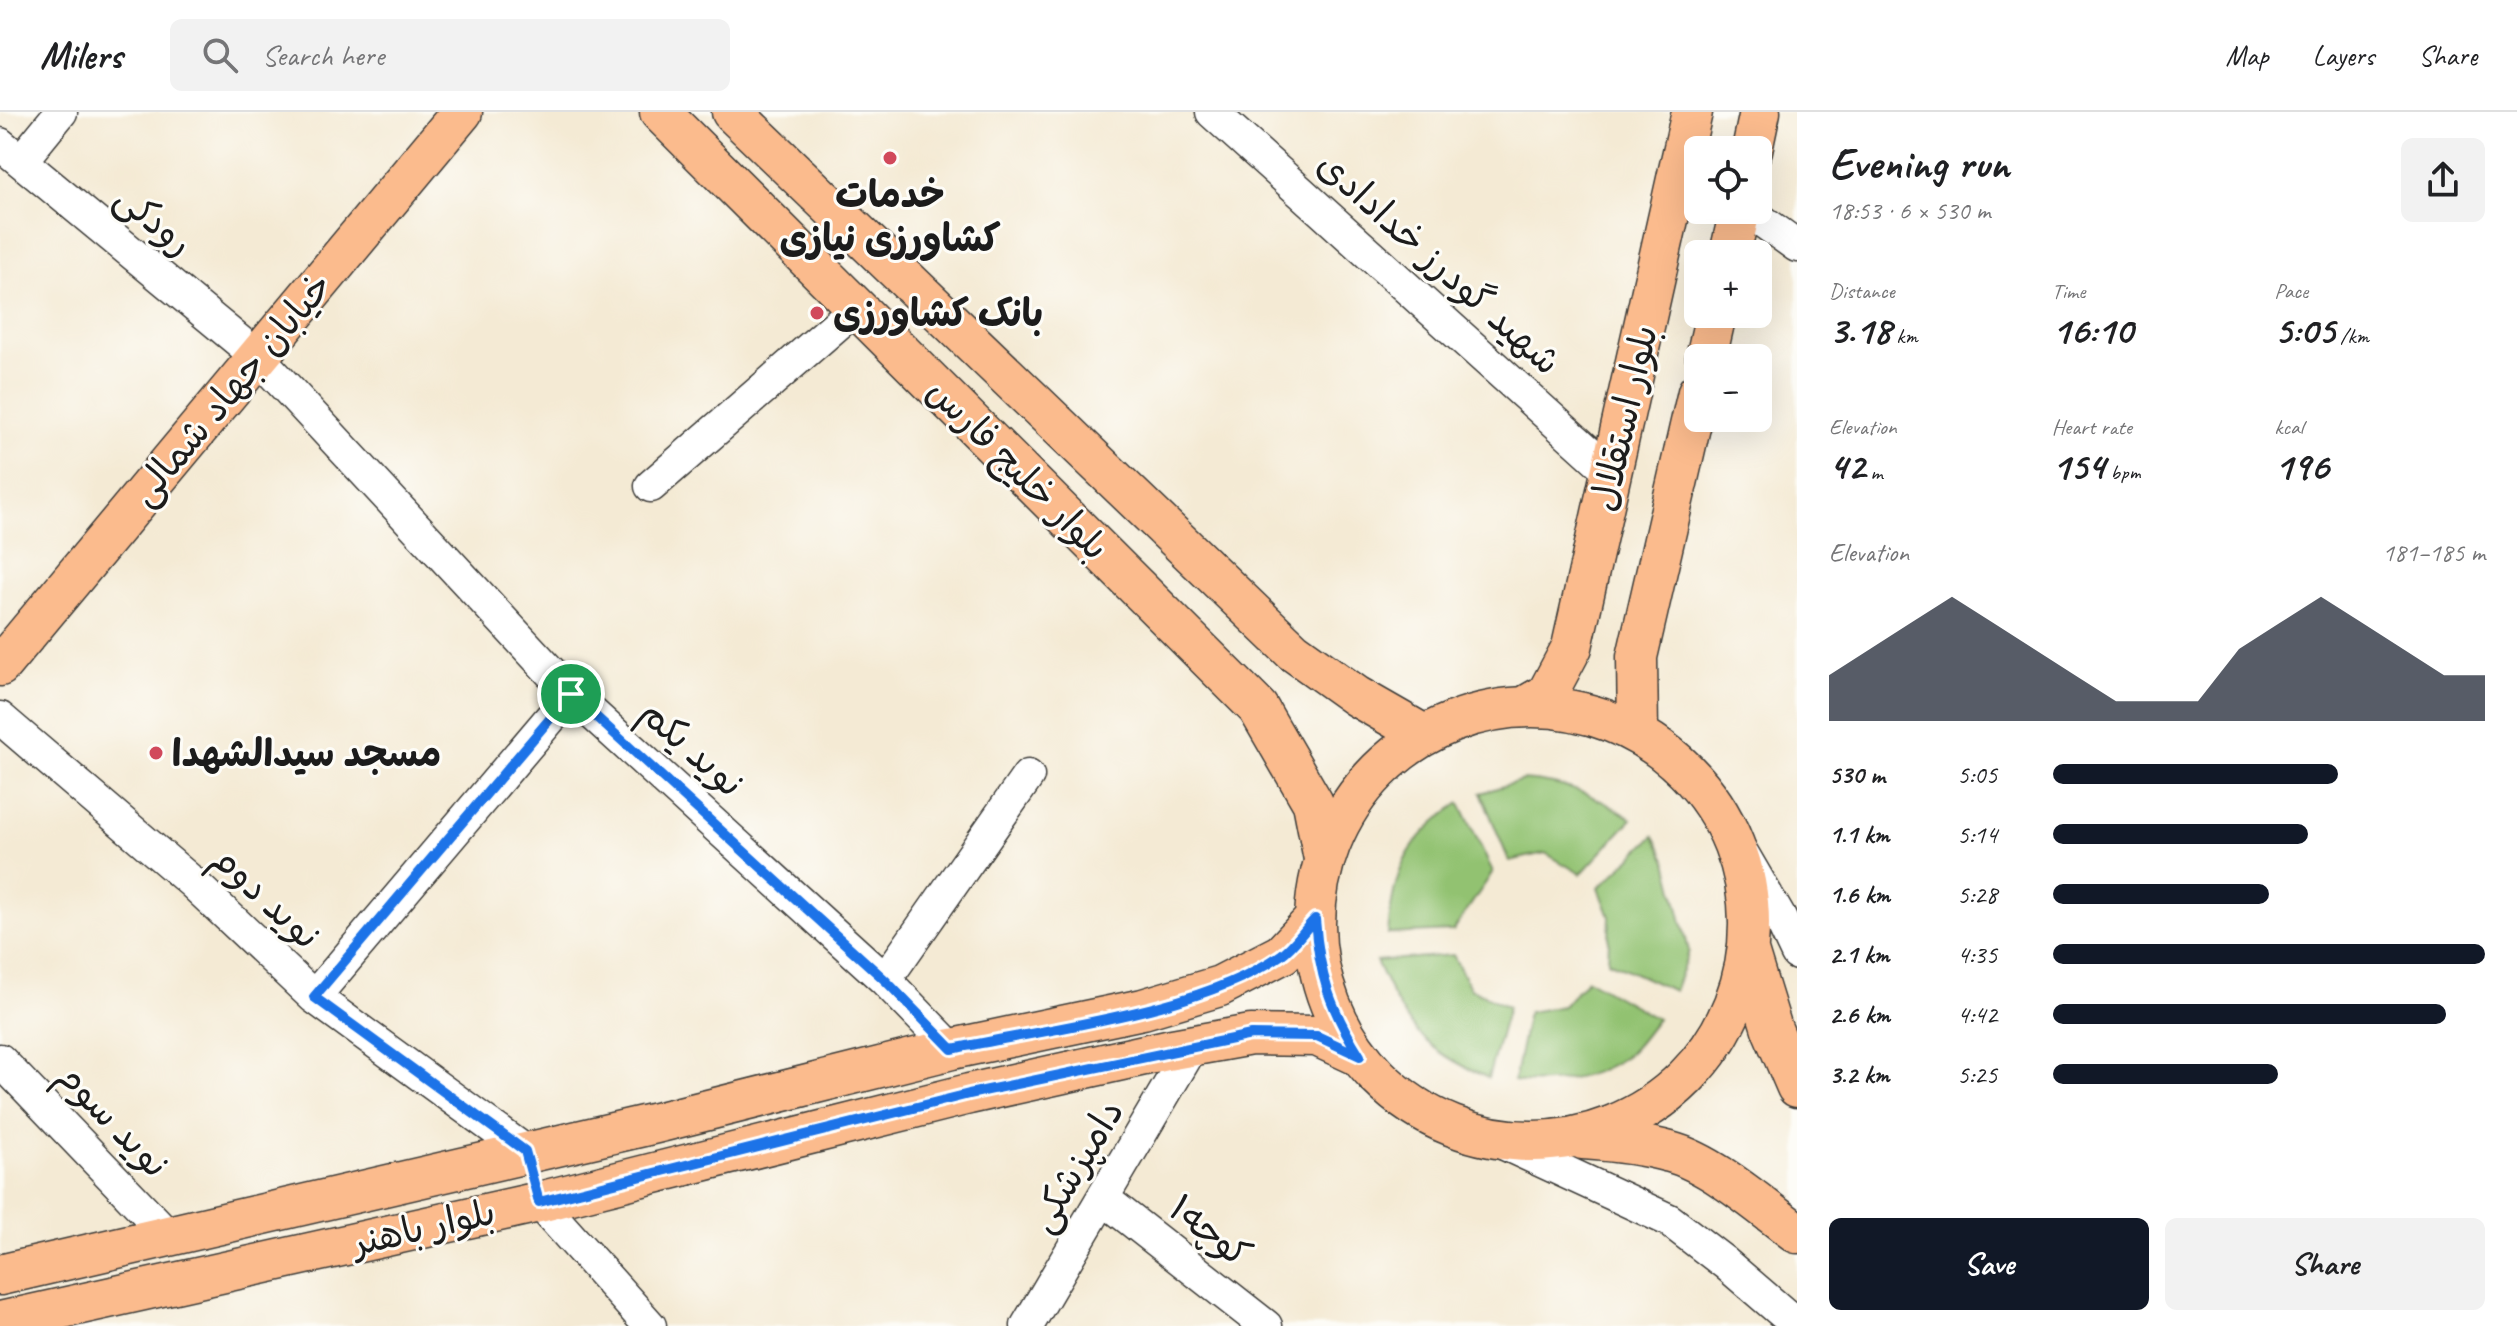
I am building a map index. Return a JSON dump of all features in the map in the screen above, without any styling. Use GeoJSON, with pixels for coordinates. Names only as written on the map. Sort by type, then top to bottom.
{"type":"FeatureCollection","features":[{"type":"Feature","properties":{"kind":"main road","name":"خیابان جهاد شمالی"},"geometry":{"type":"LineString","coordinates":[[0,666],[462,112]]}},
{"type":"Feature","properties":{"kind":"main road","name":"بلوار خلیج فارس"},"geometry":{"type":"LineString","coordinates":[[660,112],[1258,708],[1313,803],[1324,859]]}},
{"type":"Feature","properties":{"kind":"main road","name":"بلوار خلیج فارس"},"geometry":{"type":"LineString","coordinates":[[732,112],[1293,651],[1356,696],[1424,735]]}},
{"type":"Feature","properties":{"kind":"main road"},"geometry":{"type":"LineString","coordinates":[[1755,136],[1760,112]]}},
{"type":"Feature","properties":{"kind":"main road","name":"بلوار استقلال"},"geometry":{"type":"LineString","coordinates":[[1526,706],[1547,694],[1572,647],[1612,473],[1685,117]]}},
{"type":"Feature","properties":{"kind":"main road","name":"بلوار استقلال"},"geometry":{"type":"LineString","coordinates":[[1638,733],[1637,657],[1689,432]]}},
{"type":"Feature","properties":{"kind":"main road"},"geometry":{"type":"LineString","coordinates":[[1575,1138],[1639,1115],[1692,1073],[1730,1017],[1748,951],[1749,909],[1743,867],[1727,827],[1690,773],[1638,733],[1584,712],[1526,706],[1480,708],[1424,735],[1371,776],[1343,815],[1324,859],[1315,919],[1323,979],[1334,1014],[1360,1056],[1386,1086],[1418,1109],[1453,1127],[1492,1138],[1533,1142],[1575,1138],[1624,1142],[1671,1152],[1695,1162],[1797,1233]]}},
{"type":"Feature","properties":{"kind":"main road","name":"بلوار باهنر"},"geometry":{"type":"LineString","coordinates":[[0,1275],[656,1123],[952,1049],[1143,1009],[1220,986],[1282,954],[1315,919]]}},
{"type":"Feature","properties":{"kind":"main road"},"geometry":{"type":"LineString","coordinates":[[1748,951],[1772,1029],[1797,1087]]}},
{"type":"Feature","properties":{"kind":"main road"},"geometry":{"type":"LineString","coordinates":[[1143,1009],[1175,1049]]}},
{"type":"Feature","properties":{"kind":"main road","name":"بلوار باهنر"},"geometry":{"type":"LineString","coordinates":[[0,1322],[539,1202],[969,1094],[1175,1049],[1251,1035],[1317,1036],[1360,1056]]}},
{"type":"Feature","properties":{"kind":"main road"},"geometry":{"type":"LineString","coordinates":[[525,1151],[539,1202]]}},
{"type":"Feature","properties":{"kind":"street"},"geometry":{"type":"LineString","coordinates":[[10,153],[61,112]]}},
{"type":"Feature","properties":{"kind":"street","name":"شهید گودرز خدادادی"},"geometry":{"type":"LineString","coordinates":[[1212,112],[1612,473]]}},
{"type":"Feature","properties":{"kind":"street","name":"رودکی"},"geometry":{"type":"LineString","coordinates":[[10,153],[258,357]]}},
{"type":"Feature","properties":{"kind":"street"},"geometry":{"type":"LineString","coordinates":[[1766,224],[1797,246]]}},
{"type":"Feature","properties":{"kind":"street"},"geometry":{"type":"LineString","coordinates":[[651,486],[856,308]]}},
{"type":"Feature","properties":{"kind":"street","name":"نوید یکم"},"geometry":{"type":"LineString","coordinates":[[258,357],[571,694],[885,980],[952,1049]]}},
{"type":"Feature","properties":{"kind":"street"},"geometry":{"type":"LineString","coordinates":[[314,997],[571,694]]}},
{"type":"Feature","properties":{"kind":"street","name":"نوید دوم"},"geometry":{"type":"LineString","coordinates":[[0,718],[193,883],[314,997],[525,1151]]}},
{"type":"Feature","properties":{"kind":"street"},"geometry":{"type":"LineString","coordinates":[[885,980],[1028,776]]}},
{"type":"Feature","properties":{"kind":"street"},"geometry":{"type":"LineString","coordinates":[[1727,827],[1780,918],[1797,954]]}},
{"type":"Feature","properties":{"kind":"street","name":"دامپزشکی"},"geometry":{"type":"LineString","coordinates":[[1027,1326],[1104,1199],[1175,1049]]}},
{"type":"Feature","properties":{"kind":"street","name":"نوید سوم"},"geometry":{"type":"LineString","coordinates":[[0,1060],[168,1235]]}},
{"type":"Feature","properties":{"kind":"street"},"geometry":{"type":"LineString","coordinates":[[1492,1138],[1669,1220],[1797,1325]]}},
{"type":"Feature","properties":{"kind":"street","name":"کوچه۱"},"geometry":{"type":"LineString","coordinates":[[1104,1199],[1266,1326]]}},
{"type":"Feature","properties":{"kind":"street"},"geometry":{"type":"LineString","coordinates":[[539,1202],[650,1326]]}},
{"type":"Feature","properties":{"kind":"green space"},"geometry":{"type":"Polygon","coordinates":[[[1523,780],[1580,792],[1632,819],[1581,874],[1545,853],[1509,861],[1481,793],[1523,780]]]}},
{"type":"Feature","properties":{"kind":"green space"},"geometry":{"type":"Polygon","coordinates":[[[1460,803],[1493,872],[1453,931],[1388,934],[1394,892],[1406,858],[1427,830],[1460,803]]]}},
{"type":"Feature","properties":{"kind":"green space"},"geometry":{"type":"Polygon","coordinates":[[[1654,836],[1667,861],[1689,951],[1674,991],[1608,961],[1610,917],[1599,888],[1654,836]]]}},
{"type":"Feature","properties":{"kind":"green space"},"geometry":{"type":"Polygon","coordinates":[[[1453,955],[1470,988],[1508,1007],[1488,1078],[1446,1056],[1418,1033],[1397,1003],[1376,961],[1453,955]]]}},
{"type":"Feature","properties":{"kind":"green space"},"geometry":{"type":"Polygon","coordinates":[[[1587,979],[1657,1019],[1628,1054],[1598,1071],[1557,1081],[1514,1081],[1528,1012],[1563,1006],[1587,979]]]}},
{"type":"Feature","properties":{"kind":"place","name":"خدمات کشاورزی نیازی"},"geometry":{"type":"Point","coordinates":[890,158]}},
{"type":"Feature","properties":{"kind":"place","name":"بانک کشاورزی"},"geometry":{"type":"Point","coordinates":[817,313]}},
{"type":"Feature","properties":{"kind":"place","name":"مسجد سیدالشهدا"},"geometry":{"type":"Point","coordinates":[156,753]}},
{"type":"Feature","properties":{"kind":"route"},"geometry":{"type":"LineString","coordinates":[[571,694],[885,980],[952,1049],[1143,1009],[1220,986],[1282,954],[1315,919],[1319,968],[1334,1014],[1360,1056],[1317,1036],[1251,1035],[1167,1050],[969,1094],[539,1202],[525,1151],[314,997],[571,694]]}}]}
